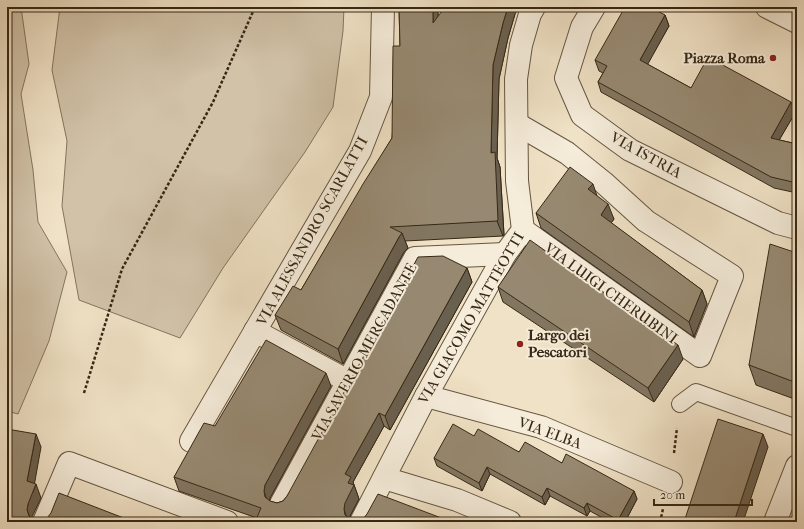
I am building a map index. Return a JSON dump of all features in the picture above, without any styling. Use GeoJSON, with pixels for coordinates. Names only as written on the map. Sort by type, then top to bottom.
{"type":"FeatureCollection","features":[{"type":"Feature","properties":{"kind":"street","name":"VIA ALESSANDRO SCARLATTI"},"geometry":{"type":"LineString","coordinates":[[191,441],[360,151],[381,97],[383,7]]}},
{"type":"Feature","properties":{"kind":"street","name":"VIA GIACOMO MATTEOTTI"},"geometry":{"type":"LineString","coordinates":[[361,522],[426,396],[505,254],[523,230],[517,181],[516,79],[521,45],[530,14],[534,7]]}},
{"type":"Feature","properties":{"kind":"street","name":"VIA ISTRIA"},"geometry":{"type":"LineString","coordinates":[[594,7],[582,27],[566,78],[582,115],[630,150],[778,223],[797,228]]}},
{"type":"Feature","properties":{"kind":"street"},"geometry":{"type":"LineString","coordinates":[[767,7],[797,22]]}},
{"type":"Feature","properties":{"kind":"street","name":"VIA LUIGI CHERUBINI"},"geometry":{"type":"LineString","coordinates":[[517,124],[567,153],[603,182],[646,221],[732,276],[700,356],[523,230]]}},
{"type":"Feature","properties":{"kind":"street","name":"VIA SAVERIO MERCADANTE"},"geometry":{"type":"LineString","coordinates":[[281,504],[415,258],[505,254]]}},
{"type":"Feature","properties":{"kind":"street"},"geometry":{"type":"LineString","coordinates":[[256,331],[348,381]]}},
{"type":"Feature","properties":{"kind":"street","name":"VIA ELBA"},"geometry":{"type":"LineString","coordinates":[[426,396],[541,428],[671,482]]}},
{"type":"Feature","properties":{"kind":"street"},"geometry":{"type":"LineString","coordinates":[[44,522],[69,463],[227,522]]}},
{"type":"Feature","properties":{"kind":"street"},"geometry":{"type":"LineString","coordinates":[[775,522],[797,466]]}},
{"type":"Feature","properties":{"kind":"street"},"geometry":{"type":"LineString","coordinates":[[384,478],[457,500],[510,522]]}},
{"type":"Feature","properties":{"kind":"lane"},"geometry":{"type":"LineString","coordinates":[[680,404],[696,392],[797,428]]}},
{"type":"Feature","properties":{"kind":"path"},"geometry":{"type":"LineString","coordinates":[[84,393],[122,269],[213,102],[255,7]]}},
{"type":"Feature","properties":{"kind":"shaded area"},"geometry":{"type":"Polygon","coordinates":[[[7,7],[21,7],[29,64],[21,94],[33,170],[38,222],[67,272],[49,341],[18,414],[7,411],[7,7]]]}},
{"type":"Feature","properties":{"kind":"shaded area"},"geometry":{"type":"Polygon","coordinates":[[[60,7],[344,7],[343,31],[333,107],[305,152],[223,268],[180,338],[79,300],[62,206],[67,141],[52,70],[60,7]]]}},
{"type":"Feature","properties":{"kind":"building"},"geometry":{"type":"Polygon","coordinates":[[[399,7],[433,7],[433,23],[445,7],[508,7],[493,65],[491,153],[495,152],[498,220],[390,227],[402,233],[338,349],[275,315],[293,286],[301,290],[363,184],[392,138],[393,46],[400,46],[399,7]]]}},
{"type":"Feature","properties":{"kind":"building"},"geometry":{"type":"Polygon","coordinates":[[[625,7],[650,7],[665,15],[640,60],[691,88],[708,57],[791,102],[771,138],[797,144],[797,183],[771,177],[598,82],[607,66],[595,60],[625,7]]]}},
{"type":"Feature","properties":{"kind":"building"},"geometry":{"type":"Polygon","coordinates":[[[570,167],[593,184],[588,189],[608,204],[601,215],[702,290],[689,322],[536,213],[570,167]]]}},
{"type":"Feature","properties":{"kind":"building"},"geometry":{"type":"Polygon","coordinates":[[[530,240],[678,345],[648,388],[498,287],[530,240]]]}},
{"type":"Feature","properties":{"kind":"building"},"geometry":{"type":"Polygon","coordinates":[[[770,244],[797,253],[797,383],[749,365],[770,244]]]}},
{"type":"Feature","properties":{"kind":"building"},"geometry":{"type":"Polygon","coordinates":[[[443,256],[467,268],[385,416],[379,413],[345,474],[351,477],[348,483],[354,485],[345,503],[344,509],[345,515],[350,519],[357,521],[363,519],[378,494],[452,522],[255,522],[261,508],[174,477],[204,423],[215,426],[266,340],[326,373],[265,485],[265,497],[270,501],[277,503],[283,501],[418,257],[443,256]]]}},
{"type":"Feature","properties":{"kind":"building"},"geometry":{"type":"Polygon","coordinates":[[[718,419],[763,434],[734,522],[684,522],[718,419]]]}},
{"type":"Feature","properties":{"kind":"building"},"geometry":{"type":"Polygon","coordinates":[[[453,424],[474,436],[478,429],[519,452],[525,442],[562,463],[566,454],[634,491],[618,520],[587,503],[584,508],[547,488],[542,497],[487,467],[479,483],[434,458],[453,424]]]}},
{"type":"Feature","properties":{"kind":"building"},"geometry":{"type":"Polygon","coordinates":[[[7,429],[36,434],[27,481],[36,484],[27,510],[29,516],[34,520],[41,521],[47,518],[51,513],[59,493],[134,522],[7,522],[7,429]]]}},
{"type":"Feature","properties":{"kind":"place","name":"Piazza Roma"},"geometry":{"type":"Point","coordinates":[773,58]}},
{"type":"Feature","properties":{"kind":"place","name":"Largo dei Pescatori"},"geometry":{"type":"Point","coordinates":[520,344]}}]}
